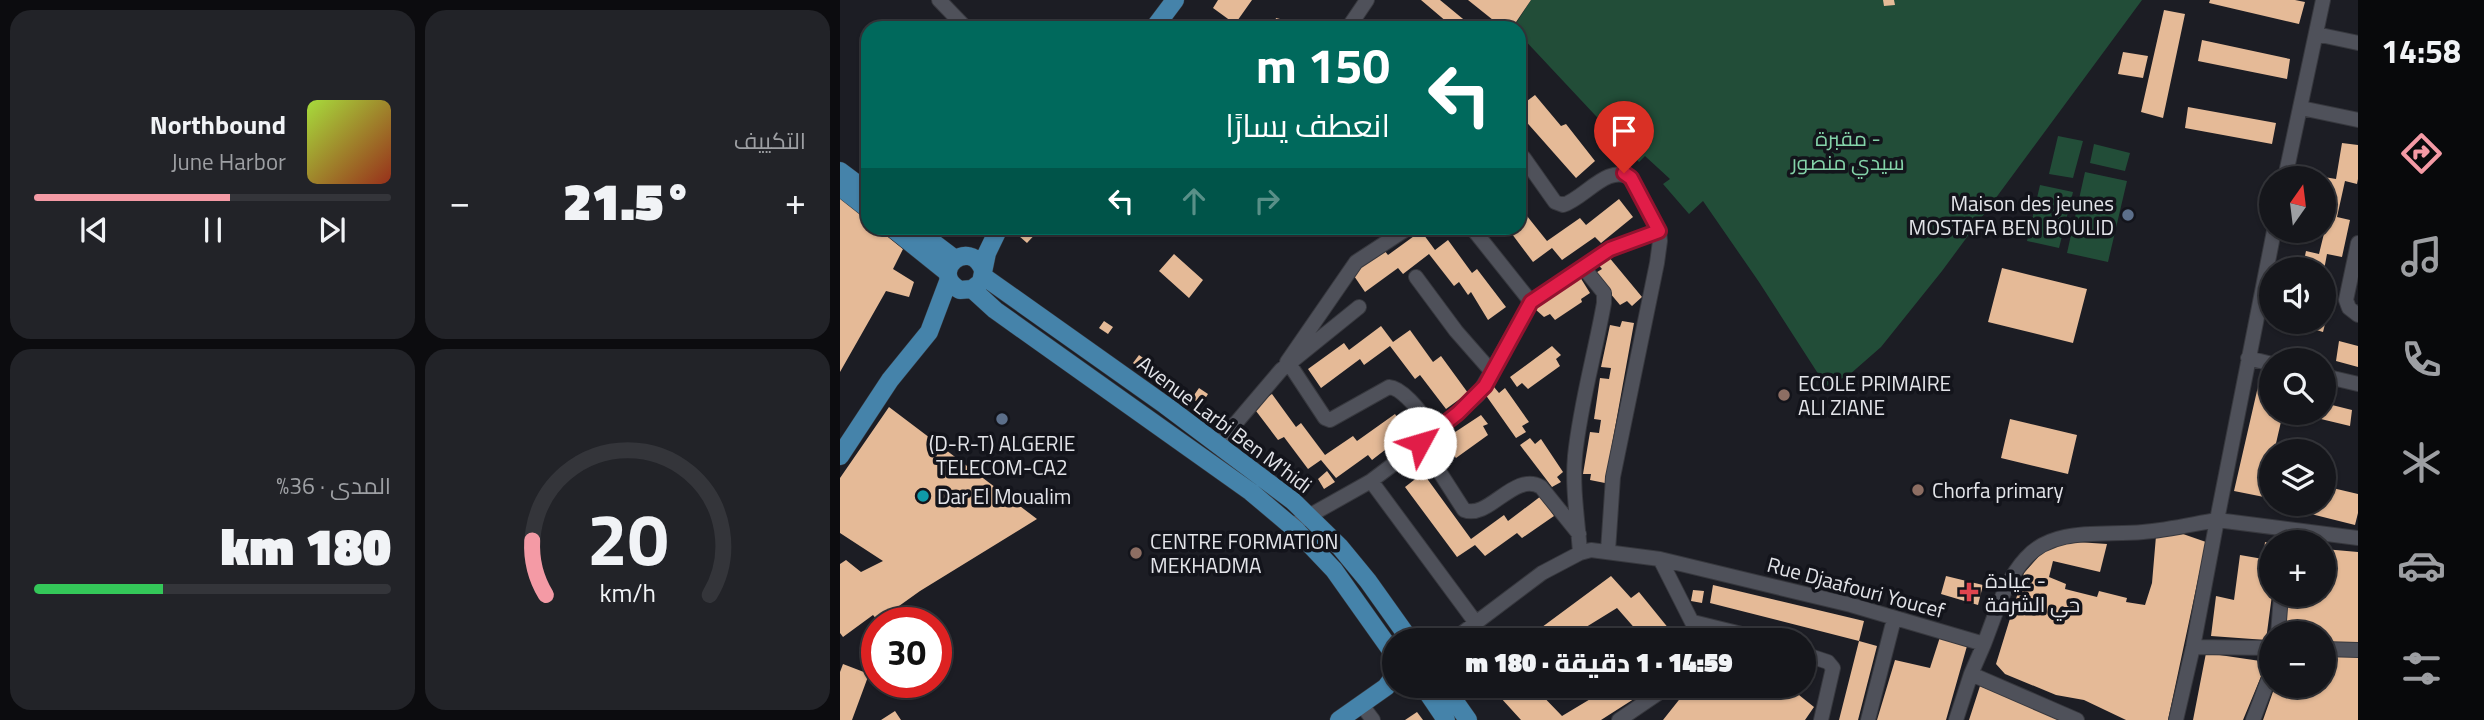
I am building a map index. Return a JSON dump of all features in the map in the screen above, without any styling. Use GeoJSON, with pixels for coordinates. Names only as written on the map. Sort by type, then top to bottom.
{"type":"FeatureCollection","features":[{"type":"Feature","properties":{"kind":"main road"},"geometry":{"type":"LineString","coordinates":[[1159,21],[1175,0]]}},
{"type":"Feature","properties":{"kind":"main road"},"geometry":{"type":"LineString","coordinates":[[840,172],[861,187]]}},
{"type":"Feature","properties":{"kind":"main road"},"geometry":{"type":"LineString","coordinates":[[840,187],[861,204]]}},
{"type":"Feature","properties":{"kind":"main road"},"geometry":{"type":"LineString","coordinates":[[903,235],[953,267]]}},
{"type":"Feature","properties":{"kind":"main road"},"geometry":{"type":"LineString","coordinates":[[921,235],[953,267],[955,287],[976,281]]}},
{"type":"Feature","properties":{"kind":"main road"},"geometry":{"type":"LineString","coordinates":[[929,332],[953,267],[991,235]]}},
{"type":"Feature","properties":{"kind":"main road"},"geometry":{"type":"LineString","coordinates":[[840,456],[890,380],[976,281],[995,235]]}},
{"type":"Feature","properties":{"kind":"main road"},"geometry":{"type":"LineString","coordinates":[[953,267],[972,257],[977,260],[976,281]]}},
{"type":"Feature","properties":{"kind":"main road","name":"Avenue Larbi Ben M'hidi"},"geometry":{"type":"LineString","coordinates":[[976,281],[1218,444],[1275,487],[1309,516],[1355,565],[1401,628]]}},
{"type":"Feature","properties":{"kind":"main road","name":"Avenue Larbi Ben M'hidi"},"geometry":{"type":"LineString","coordinates":[[976,281],[995,310],[1251,492],[1291,526],[1334,570],[1382,638]]}},
{"type":"Feature","properties":{"kind":"main road"},"geometry":{"type":"LineString","coordinates":[[1339,720],[1382,688]]}},
{"type":"Feature","properties":{"kind":"main road"},"geometry":{"type":"LineString","coordinates":[[1431,698],[1446,720]]}},
{"type":"Feature","properties":{"kind":"main road"},"geometry":{"type":"LineString","coordinates":[[1452,698],[1468,720]]}},
{"type":"Feature","properties":{"kind":"street"},"geometry":{"type":"LineString","coordinates":[[939,0],[959,21]]}},
{"type":"Feature","properties":{"kind":"street"},"geometry":{"type":"LineString","coordinates":[[1353,21],[1367,0]]}},
{"type":"Feature","properties":{"kind":"street"},"geometry":{"type":"LineString","coordinates":[[2289,166],[2323,0]]}},
{"type":"Feature","properties":{"kind":"street"},"geometry":{"type":"LineString","coordinates":[[2316,34],[2358,43]]}},
{"type":"Feature","properties":{"kind":"street"},"geometry":{"type":"LineString","coordinates":[[2301,108],[2358,120]]}},
{"type":"Feature","properties":{"kind":"street"},"geometry":{"type":"LineString","coordinates":[[1526,161],[1555,202],[1563,205],[1610,175],[1624,173],[1631,178],[1659,231],[1657,263],[1613,477],[1608,551]]}},
{"type":"Feature","properties":{"kind":"street"},"geometry":{"type":"LineString","coordinates":[[1291,526],[1371,481],[1436,432],[1478,395],[1531,302],[1610,249],[1659,231]]}},
{"type":"Feature","properties":{"kind":"street"},"geometry":{"type":"LineString","coordinates":[[1218,444],[1285,368],[1356,262],[1397,235]]}},
{"type":"Feature","properties":{"kind":"street"},"geometry":{"type":"LineString","coordinates":[[1478,235],[1531,302]]}},
{"type":"Feature","properties":{"kind":"street"},"geometry":{"type":"LineString","coordinates":[[2176,720],[2193,647],[2272,243]]}},
{"type":"Feature","properties":{"kind":"street"},"geometry":{"type":"LineString","coordinates":[[2358,243],[2346,300],[2349,308],[2358,315]]}},
{"type":"Feature","properties":{"kind":"street"},"geometry":{"type":"LineString","coordinates":[[1580,553],[1574,487],[1575,456],[1588,375],[1604,303],[1604,293],[1583,267]]}},
{"type":"Feature","properties":{"kind":"street"},"geometry":{"type":"LineString","coordinates":[[1416,277],[1456,331],[1492,372]]}},
{"type":"Feature","properties":{"kind":"street"},"geometry":{"type":"LineString","coordinates":[[1285,368],[1359,307]]}},
{"type":"Feature","properties":{"kind":"street"},"geometry":{"type":"LineString","coordinates":[[2248,358],[2259,361]]}},
{"type":"Feature","properties":{"kind":"street"},"geometry":{"type":"LineString","coordinates":[[1285,368],[1325,418],[1330,420],[1390,387],[1395,387],[1436,432]]}},
{"type":"Feature","properties":{"kind":"street"},"geometry":{"type":"LineString","coordinates":[[2336,379],[2358,384]]}},
{"type":"Feature","properties":{"kind":"street"},"geometry":{"type":"LineString","coordinates":[[1420,443],[1464,510],[1475,512],[1523,484],[1534,482],[1579,534]]}},
{"type":"Feature","properties":{"kind":"street"},"geometry":{"type":"LineString","coordinates":[[1371,481],[1476,623]]}},
{"type":"Feature","properties":{"kind":"street"},"geometry":{"type":"LineString","coordinates":[[1956,720],[1971,674],[2016,572],[2025,559],[2046,543],[2091,534],[2143,532],[2217,520],[2261,530]]}},
{"type":"Feature","properties":{"kind":"street"},"geometry":{"type":"LineString","coordinates":[[2336,537],[2358,538]]}},
{"type":"Feature","properties":{"kind":"street","name":"Rue Djaafouri Youcef"},"geometry":{"type":"LineString","coordinates":[[1469,628],[1542,573],[1591,550],[1660,559],[1838,602],[1984,644]]}},
{"type":"Feature","properties":{"kind":"street"},"geometry":{"type":"LineString","coordinates":[[1660,559],[1696,628]]}},
{"type":"Feature","properties":{"kind":"street"},"geometry":{"type":"LineString","coordinates":[[1868,720],[1894,618]]}},
{"type":"Feature","properties":{"kind":"street"},"geometry":{"type":"LineString","coordinates":[[1693,622],[1717,628]]}},
{"type":"Feature","properties":{"kind":"street"},"geometry":{"type":"LineString","coordinates":[[2193,647],[2259,648]]}},
{"type":"Feature","properties":{"kind":"street"},"geometry":{"type":"LineString","coordinates":[[2336,649],[2358,650]]}},
{"type":"Feature","properties":{"kind":"street"},"geometry":{"type":"LineString","coordinates":[[1816,658],[1828,662],[1833,668],[1821,720]]}},
{"type":"Feature","properties":{"kind":"street"},"geometry":{"type":"LineString","coordinates":[[1971,674],[2073,719]]}},
{"type":"Feature","properties":{"kind":"street"},"geometry":{"type":"LineString","coordinates":[[1619,720],[1651,698]]}},
{"type":"Feature","properties":{"kind":"street"},"geometry":{"type":"LineString","coordinates":[[2253,720],[2261,698]]}},
{"type":"Feature","properties":{"kind":"street"},"geometry":{"type":"LineString","coordinates":[[1361,705],[1373,720]]}},
{"type":"Feature","properties":{"kind":"green space","name":"مقبرة - سيدي منصور"},"geometry":{"type":"Polygon","coordinates":[[[1531,0],[2142,0],[1942,271],[1881,347],[1849,375],[1826,386],[1703,201],[1689,214],[1663,184],[1670,179],[1645,156],[1639,162],[1526,41],[1526,21],[1518,21],[1531,0]]]}},
{"type":"Feature","properties":{"kind":"green space"},"geometry":{"type":"Polygon","coordinates":[[[2058,136],[2083,141],[2073,178],[2049,174],[2058,136]]]}},
{"type":"Feature","properties":{"kind":"green space"},"geometry":{"type":"Polygon","coordinates":[[[2094,144],[2130,153],[2125,171],[2090,163],[2094,144]]]}},
{"type":"Feature","properties":{"kind":"green space"},"geometry":{"type":"Polygon","coordinates":[[[2085,172],[2127,181],[2108,262],[2067,253],[2085,172]]]}},
{"type":"Feature","properties":{"kind":"green space"},"geometry":{"type":"Polygon","coordinates":[[[2040,185],[2073,192],[2059,248],[2027,241],[2040,185]]]}},
{"type":"Feature","properties":{"kind":"building"},"geometry":{"type":"Polygon","coordinates":[[[1218,0],[1252,0],[1237,21],[1231,21],[1213,8],[1218,0]]]}},
{"type":"Feature","properties":{"kind":"building"},"geometry":{"type":"Polygon","coordinates":[[[1421,0],[1440,0],[1466,21],[1446,21],[1421,0]]]}},
{"type":"Feature","properties":{"kind":"building"},"geometry":{"type":"Polygon","coordinates":[[[1468,0],[1531,0],[1517,21],[1494,21],[1468,0]]]}},
{"type":"Feature","properties":{"kind":"building"},"geometry":{"type":"Polygon","coordinates":[[[1883,0],[1894,0],[1895,5],[1884,6],[1883,0]]]}},
{"type":"Feature","properties":{"kind":"building"},"geometry":{"type":"Polygon","coordinates":[[[2210,0],[2305,2],[2299,24],[2209,3],[2210,0]]]}},
{"type":"Feature","properties":{"kind":"building"},"geometry":{"type":"Polygon","coordinates":[[[2164,10],[2185,14],[2163,118],[2141,112],[2164,10]]]}},
{"type":"Feature","properties":{"kind":"building"},"geometry":{"type":"Polygon","coordinates":[[[2202,40],[2290,59],[2287,79],[2198,61],[2202,40]]]}},
{"type":"Feature","properties":{"kind":"building"},"geometry":{"type":"Polygon","coordinates":[[[2123,52],[2148,56],[2143,78],[2118,74],[2123,52]]]}},
{"type":"Feature","properties":{"kind":"building"},"geometry":{"type":"Polygon","coordinates":[[[1535,95],[1561,126],[1566,124],[1595,161],[1576,178],[1526,122],[1526,102],[1535,95]]]}},
{"type":"Feature","properties":{"kind":"building"},"geometry":{"type":"Polygon","coordinates":[[[2188,107],[2276,123],[2272,144],[2185,128],[2188,107]]]}},
{"type":"Feature","properties":{"kind":"building"},"geometry":{"type":"Polygon","coordinates":[[[2342,143],[2358,145],[2357,184],[2345,181],[2337,217],[2350,220],[2342,257],[2327,254],[2326,257],[2305,257],[2306,251],[2319,254],[2322,243],[2336,243],[2336,179],[2342,143]]]}},
{"type":"Feature","properties":{"kind":"building"},"geometry":{"type":"Polygon","coordinates":[[[840,197],[861,214],[861,235],[886,235],[903,249],[893,269],[914,282],[909,297],[886,291],[840,372],[840,197]]]}},
{"type":"Feature","properties":{"kind":"building"},"geometry":{"type":"Polygon","coordinates":[[[1619,199],[1633,217],[1601,243],[1595,237],[1562,260],[1552,248],[1533,262],[1513,235],[1526,235],[1527,216],[1547,241],[1580,218],[1586,225],[1619,199]]]}},
{"type":"Feature","properties":{"kind":"building"},"geometry":{"type":"Polygon","coordinates":[[[1020,235],[1034,235],[1027,243],[1020,235]]]}},
{"type":"Feature","properties":{"kind":"building"},"geometry":{"type":"Polygon","coordinates":[[[1416,235],[1424,235],[1435,250],[1448,240],[1472,273],[1477,269],[1506,307],[1488,320],[1471,292],[1468,295],[1459,282],[1454,286],[1429,254],[1403,274],[1398,268],[1365,292],[1352,273],[1384,250],[1388,255],[1416,235]]]}},
{"type":"Feature","properties":{"kind":"building"},"geometry":{"type":"Polygon","coordinates":[[[1174,254],[1203,280],[1189,298],[1159,271],[1174,254]]]}},
{"type":"Feature","properties":{"kind":"building"},"geometry":{"type":"Polygon","coordinates":[[[1608,256],[1642,297],[1632,306],[1627,301],[1620,305],[1594,274],[1602,269],[1597,263],[1608,256]]]}},
{"type":"Feature","properties":{"kind":"building"},"geometry":{"type":"Polygon","coordinates":[[[2002,268],[2087,289],[2073,343],[1988,322],[2002,268]]]}},
{"type":"Feature","properties":{"kind":"building"},"geometry":{"type":"Polygon","coordinates":[[[1580,277],[1590,293],[1581,299],[1582,302],[1555,320],[1550,314],[1544,317],[1535,309],[1580,277]]]}},
{"type":"Feature","properties":{"kind":"building"},"geometry":{"type":"Polygon","coordinates":[[[1104,321],[1113,327],[1108,334],[1099,328],[1104,321]]]}},
{"type":"Feature","properties":{"kind":"building"},"geometry":{"type":"Polygon","coordinates":[[[1622,321],[1634,323],[1605,483],[1590,480],[1591,474],[1583,474],[1590,432],[1599,433],[1601,420],[1594,419],[1600,378],[1609,379],[1611,368],[1601,367],[1610,325],[1620,327],[1622,321]]]}},
{"type":"Feature","properties":{"kind":"building"},"geometry":{"type":"Polygon","coordinates":[[[1381,326],[1393,342],[1410,330],[1433,362],[1441,356],[1468,393],[1446,409],[1420,375],[1415,379],[1390,346],[1364,365],[1360,359],[1321,388],[1308,369],[1344,343],[1349,350],[1381,326]]]}},
{"type":"Feature","properties":{"kind":"building"},"geometry":{"type":"Polygon","coordinates":[[[2339,341],[2358,346],[2358,367],[2336,361],[2339,341]]]}},
{"type":"Feature","properties":{"kind":"building"},"geometry":{"type":"Polygon","coordinates":[[[1552,346],[1561,355],[1556,359],[1560,366],[1528,389],[1522,383],[1517,387],[1510,377],[1552,346]]]}},
{"type":"Feature","properties":{"kind":"building"},"geometry":{"type":"Polygon","coordinates":[[[1139,355],[1153,365],[1147,374],[1133,363],[1139,355]]]}},
{"type":"Feature","properties":{"kind":"building"},"geometry":{"type":"Polygon","coordinates":[[[2259,382],[2259,425],[2280,425],[2277,439],[2259,439],[2259,496],[2234,491],[2259,382]]]}},
{"type":"Feature","properties":{"kind":"building"},"geometry":{"type":"Polygon","coordinates":[[[1494,387],[1499,393],[1505,388],[1529,422],[1522,426],[1526,432],[1516,438],[1485,394],[1494,387]]]}},
{"type":"Feature","properties":{"kind":"building"},"geometry":{"type":"Polygon","coordinates":[[[1199,388],[1208,394],[1201,405],[1192,398],[1199,388]]]}},
{"type":"Feature","properties":{"kind":"building"},"geometry":{"type":"Polygon","coordinates":[[[1272,394],[1296,427],[1301,423],[1325,455],[1353,436],[1357,441],[1395,414],[1408,432],[1372,460],[1368,455],[1336,478],[1321,460],[1308,469],[1284,437],[1278,440],[1253,407],[1272,394]]]}},
{"type":"Feature","properties":{"kind":"building"},"geometry":{"type":"Polygon","coordinates":[[[2336,406],[2352,410],[2350,426],[2336,423],[2336,406]]]}},
{"type":"Feature","properties":{"kind":"building","name":"Dar El Moualim"},"geometry":{"type":"Polygon","coordinates":[[[889,407],[1037,519],[898,607],[861,607],[861,624],[843,637],[840,633],[840,564],[846,560],[861,572],[883,561],[840,533],[840,478],[889,407]]]}},
{"type":"Feature","properties":{"kind":"building"},"geometry":{"type":"Polygon","coordinates":[[[1481,415],[1488,424],[1483,426],[1488,435],[1456,458],[1450,451],[1444,455],[1437,444],[1481,415]]]}},
{"type":"Feature","properties":{"kind":"building"},"geometry":{"type":"Polygon","coordinates":[[[2010,419],[2077,435],[2068,474],[2001,458],[2010,419]]]}},
{"type":"Feature","properties":{"kind":"building"},"geometry":{"type":"Polygon","coordinates":[[[1530,438],[1535,444],[1541,439],[1563,472],[1557,477],[1561,482],[1552,487],[1520,445],[1530,438]]]}},
{"type":"Feature","properties":{"kind":"building"},"geometry":{"type":"Polygon","coordinates":[[[1327,471],[1335,482],[1324,489],[1318,479],[1327,471]]]}},
{"type":"Feature","properties":{"kind":"building"},"geometry":{"type":"Polygon","coordinates":[[[1423,473],[1471,539],[1504,515],[1508,521],[1541,496],[1554,516],[1522,538],[1517,533],[1485,556],[1475,545],[1457,557],[1405,487],[1423,473]]]}},
{"type":"Feature","properties":{"kind":"building"},"geometry":{"type":"Polygon","coordinates":[[[2336,489],[2358,494],[2355,525],[2319,516],[2336,516],[2336,489]]]}},
{"type":"Feature","properties":{"kind":"building"},"geometry":{"type":"Polygon","coordinates":[[[2183,534],[2206,542],[2168,720],[2126,720],[2084,700],[2056,695],[2005,674],[1996,664],[2024,573],[2047,547],[2077,542],[2107,544],[2100,572],[2053,561],[2049,577],[2066,584],[2065,589],[2097,597],[2099,591],[2127,598],[2126,602],[2145,605],[2152,583],[2156,536],[2183,534]]]}},
{"type":"Feature","properties":{"kind":"building"},"geometry":{"type":"Polygon","coordinates":[[[2336,550],[2358,552],[2358,644],[2336,642],[2336,621],[2284,621],[2286,607],[2336,607],[2336,550]]]}},
{"type":"Feature","properties":{"kind":"building"},"geometry":{"type":"Polygon","coordinates":[[[2240,555],[2259,558],[2259,607],[2270,607],[2269,621],[2259,621],[2259,639],[2211,636],[2216,596],[2234,600],[2240,555]]]}},
{"type":"Feature","properties":{"kind":"building"},"geometry":{"type":"Polygon","coordinates":[[[1611,576],[1631,598],[1639,592],[1668,628],[1634,628],[1617,608],[1584,628],[1541,628],[1611,576]]]}},
{"type":"Feature","properties":{"kind":"building"},"geometry":{"type":"Polygon","coordinates":[[[1946,576],[1983,585],[1978,605],[1941,594],[1946,576]]]}},
{"type":"Feature","properties":{"kind":"building"},"geometry":{"type":"Polygon","coordinates":[[[1713,585],[1864,621],[1859,641],[1710,603],[1713,585]]]}},
{"type":"Feature","properties":{"kind":"building"},"geometry":{"type":"Polygon","coordinates":[[[1693,590],[1704,591],[1702,603],[1691,601],[1693,590]]]}},
{"type":"Feature","properties":{"kind":"building"},"geometry":{"type":"Polygon","coordinates":[[[1940,637],[1967,646],[1946,720],[1877,720],[1895,660],[1930,668],[1940,637]]]}},
{"type":"Feature","properties":{"kind":"building"},"geometry":{"type":"Polygon","coordinates":[[[1859,641],[1877,646],[1858,720],[1839,720],[1859,641]]]}},
{"type":"Feature","properties":{"kind":"building"},"geometry":{"type":"Polygon","coordinates":[[[2206,653],[2259,661],[2259,681],[2243,720],[2193,720],[2206,653]]]}},
{"type":"Feature","properties":{"kind":"building"},"geometry":{"type":"Polygon","coordinates":[[[2336,654],[2358,655],[2358,720],[2263,720],[2271,698],[2336,698],[2336,654]]]}},
{"type":"Feature","properties":{"kind":"building"},"geometry":{"type":"Polygon","coordinates":[[[843,664],[861,671],[861,696],[852,720],[840,720],[840,672],[843,664]]]}},
{"type":"Feature","properties":{"kind":"building"},"geometry":{"type":"Polygon","coordinates":[[[1980,686],[2064,720],[1969,720],[1980,686]]]}},
{"type":"Feature","properties":{"kind":"building"},"geometry":{"type":"Polygon","coordinates":[[[1501,698],[1545,698],[1562,716],[1592,698],[1635,698],[1601,720],[1521,720],[1501,698]]]}},
{"type":"Feature","properties":{"kind":"building"},"geometry":{"type":"Polygon","coordinates":[[[1680,698],[1803,698],[1814,707],[1805,720],[1663,720],[1680,698]]]}},
{"type":"Feature","properties":{"kind":"building"},"geometry":{"type":"Polygon","coordinates":[[[895,711],[901,720],[881,720],[895,711]]]}},
{"type":"Feature","properties":{"kind":"building"},"geometry":{"type":"Polygon","coordinates":[[[1417,712],[1423,720],[1405,720],[1417,712]]]}},
{"type":"Feature","properties":{"kind":"place","name":"Maison des jeunes MOSTAFA BEN BOULID"},"geometry":{"type":"Point","coordinates":[2128,215]}},
{"type":"Feature","properties":{"kind":"place","name":"ECOLE PRIMAIRE ALI ZIANE"},"geometry":{"type":"Point","coordinates":[1784,395]}},
{"type":"Feature","properties":{"kind":"place","name":"(D-R-T) ALGERIE TELECOM-CA2"},"geometry":{"type":"Point","coordinates":[1002,419]}},
{"type":"Feature","properties":{"kind":"place","name":"Chorfa primary"},"geometry":{"type":"Point","coordinates":[1918,490]}},
{"type":"Feature","properties":{"kind":"place","name":"Dar El Moualim"},"geometry":{"type":"Point","coordinates":[923,496]}},
{"type":"Feature","properties":{"kind":"place","name":"CENTRE FORMATION MEKHADMA"},"geometry":{"type":"Point","coordinates":[1136,553]}},
{"type":"Feature","properties":{"kind":"place","name":"عيادة - حي الشرفة"},"geometry":{"type":"Point","coordinates":[1969,592]}},
{"type":"Feature","properties":{"kind":"route"},"geometry":{"type":"LineString","coordinates":[[1420,443],[1478,395],[1531,302],[1610,249],[1659,231],[1631,178],[1624,173]]}}]}
